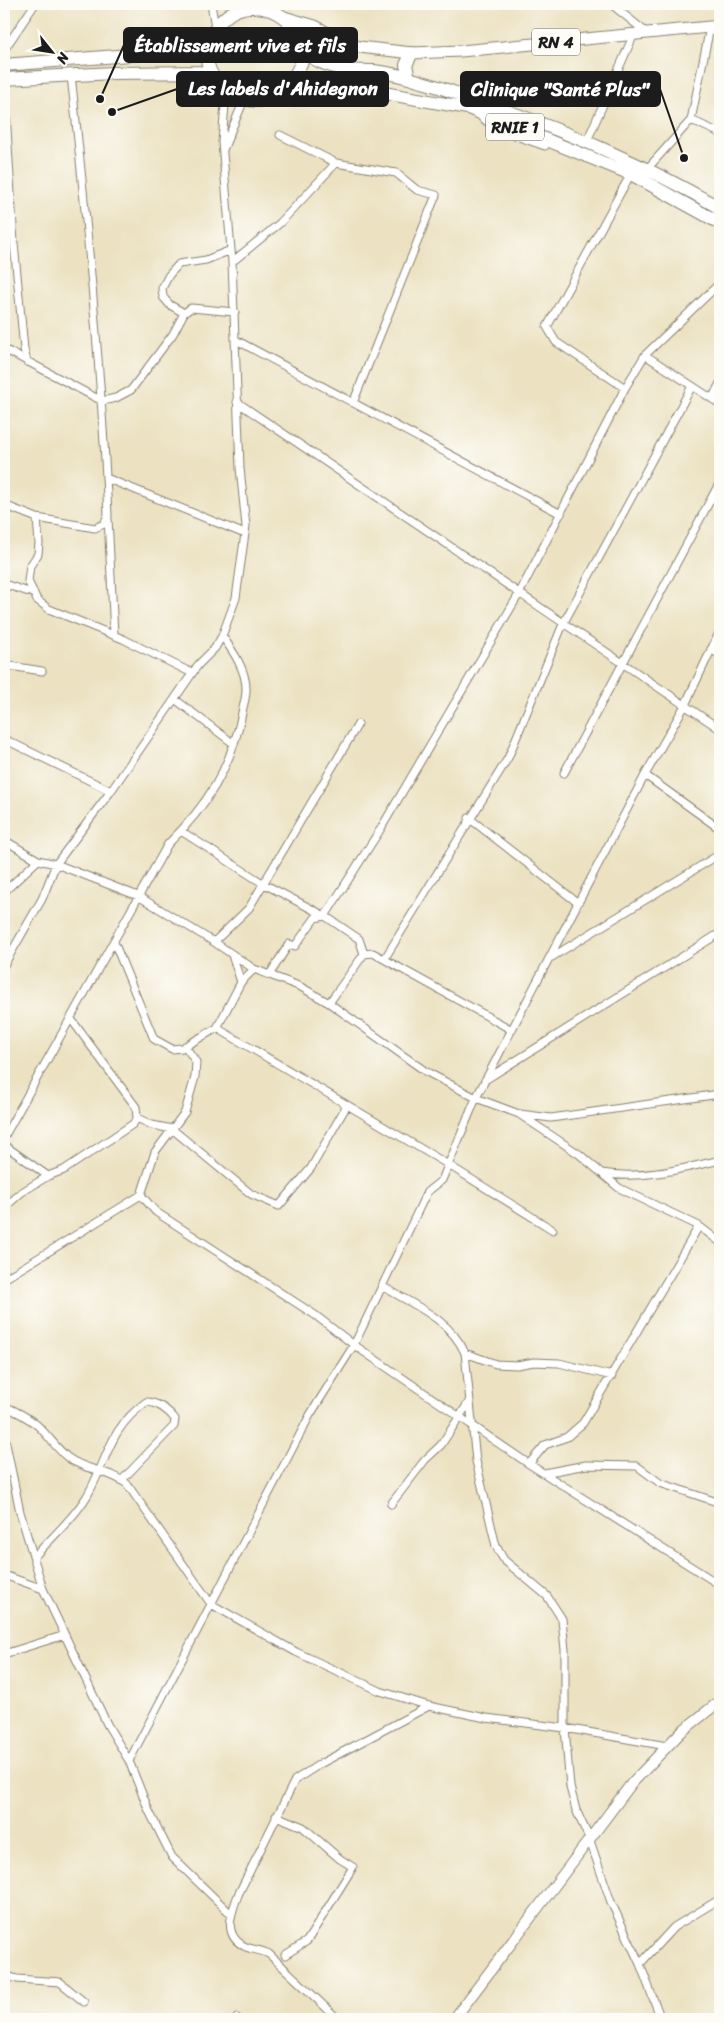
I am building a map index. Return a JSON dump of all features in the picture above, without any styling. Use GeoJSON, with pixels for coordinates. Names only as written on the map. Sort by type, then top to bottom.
{"type":"FeatureCollection","features":[{"type":"Feature","properties":{"kind":"highway"},"geometry":{"type":"LineString","coordinates":[[232,7],[270,7],[284,17],[296,32],[305,50],[294,77],[281,92],[264,100],[244,100],[226,92],[210,72],[207,59],[208,46],[215,27],[232,7]]}},
{"type":"Feature","properties":{"kind":"highway"},"geometry":{"type":"LineString","coordinates":[[4,65],[180,51],[208,46]]}},
{"type":"Feature","properties":{"kind":"highway","name":"RNIE 1"},"geometry":{"type":"LineString","coordinates":[[305,50],[325,64],[342,70],[373,71],[409,78],[587,141],[648,168],[720,208]]}},
{"type":"Feature","properties":{"kind":"highway"},"geometry":{"type":"LineString","coordinates":[[409,78],[406,65],[412,52]]}},
{"type":"Feature","properties":{"kind":"highway"},"geometry":{"type":"LineString","coordinates":[[4,79],[71,75],[210,72]]}},
{"type":"Feature","properties":{"kind":"highway","name":"RNIE 1"},"geometry":{"type":"LineString","coordinates":[[294,77],[468,108],[623,171],[720,223]]}},
{"type":"Feature","properties":{"kind":"main road","name":"RN 4"},"geometry":{"type":"LineString","coordinates":[[284,17],[315,26],[359,47],[412,52],[461,51],[647,33],[716,24]]}},
{"type":"Feature","properties":{"kind":"main road","name":"RN 4"},"geometry":{"type":"LineString","coordinates":[[305,50],[318,37],[338,38]]}},
{"type":"Feature","properties":{"kind":"main road"},"geometry":{"type":"LineString","coordinates":[[454,2019],[523,1931],[589,1838],[632,1783],[667,1746],[720,1701]]}},
{"type":"Feature","properties":{"kind":"street"},"geometry":{"type":"LineString","coordinates":[[4,50],[35,4]]}},
{"type":"Feature","properties":{"kind":"street"},"geometry":{"type":"LineString","coordinates":[[211,4],[215,27]]}},
{"type":"Feature","properties":{"kind":"street"},"geometry":{"type":"LineString","coordinates":[[611,4],[647,33]]}},
{"type":"Feature","properties":{"kind":"street"},"geometry":{"type":"LineString","coordinates":[[648,168],[692,120],[716,24]]}},
{"type":"Feature","properties":{"kind":"street"},"geometry":{"type":"LineString","coordinates":[[587,141],[634,34]]}},
{"type":"Feature","properties":{"kind":"street"},"geometry":{"type":"LineString","coordinates":[[71,75],[90,254],[102,401],[114,635]]}},
{"type":"Feature","properties":{"kind":"street"},"geometry":{"type":"LineString","coordinates":[[4,79],[14,243],[24,349],[27,362]]}},
{"type":"Feature","properties":{"kind":"street"},"geometry":{"type":"LineString","coordinates":[[4,965],[42,899],[56,864],[176,700],[192,673],[222,636],[236,598],[245,534],[237,402],[235,312],[222,134],[226,92]]}},
{"type":"Feature","properties":{"kind":"street"},"geometry":{"type":"LineString","coordinates":[[223,150],[244,100]]}},
{"type":"Feature","properties":{"kind":"street"},"geometry":{"type":"LineString","coordinates":[[468,108],[499,130],[572,154],[628,179],[670,200],[720,229]]}},
{"type":"Feature","properties":{"kind":"street"},"geometry":{"type":"LineString","coordinates":[[692,120],[720,133]]}},
{"type":"Feature","properties":{"kind":"street"},"geometry":{"type":"LineString","coordinates":[[280,135],[336,163],[396,173],[417,190],[436,195],[353,403]]}},
{"type":"Feature","properties":{"kind":"street"},"geometry":{"type":"LineString","coordinates":[[232,262],[280,223],[336,163]]}},
{"type":"Feature","properties":{"kind":"street"},"geometry":{"type":"LineString","coordinates":[[625,388],[556,342],[547,327],[628,179]]}},
{"type":"Feature","properties":{"kind":"street"},"geometry":{"type":"LineString","coordinates":[[184,313],[170,305],[163,297],[162,288],[169,274],[179,264],[206,260],[231,250]]}},
{"type":"Feature","properties":{"kind":"street"},"geometry":{"type":"LineString","coordinates":[[270,974],[290,944],[295,946],[315,918],[325,916],[380,830],[519,594],[625,388],[645,355],[720,283]]}},
{"type":"Feature","properties":{"kind":"street"},"geometry":{"type":"LineString","coordinates":[[4,349],[102,401],[116,398],[131,390],[173,334],[184,313],[191,308],[235,312]]}},
{"type":"Feature","properties":{"kind":"street"},"geometry":{"type":"LineString","coordinates":[[236,340],[561,514]]}},
{"type":"Feature","properties":{"kind":"street"},"geometry":{"type":"LineString","coordinates":[[645,355],[720,404]]}},
{"type":"Feature","properties":{"kind":"street"},"geometry":{"type":"LineString","coordinates":[[712,399],[720,383]]}},
{"type":"Feature","properties":{"kind":"street"},"geometry":{"type":"LineString","coordinates":[[386,958],[508,758],[563,624],[692,386]]}},
{"type":"Feature","properties":{"kind":"street"},"geometry":{"type":"LineString","coordinates":[[237,402],[684,707],[720,729]]}},
{"type":"Feature","properties":{"kind":"street"},"geometry":{"type":"LineString","coordinates":[[106,478],[245,534]]}},
{"type":"Feature","properties":{"kind":"street"},"geometry":{"type":"LineString","coordinates":[[564,772],[720,482]]}},
{"type":"Feature","properties":{"kind":"street"},"geometry":{"type":"LineString","coordinates":[[4,505],[37,518],[95,528],[104,524],[108,515]]}},
{"type":"Feature","properties":{"kind":"street"},"geometry":{"type":"LineString","coordinates":[[32,593],[28,581],[30,566],[38,554],[37,518]]}},
{"type":"Feature","properties":{"kind":"street"},"geometry":{"type":"LineString","coordinates":[[4,584],[32,593],[49,609],[114,635],[192,673]]}},
{"type":"Feature","properties":{"kind":"street"},"geometry":{"type":"LineString","coordinates":[[129,1761],[310,1415],[354,1345],[427,1192],[442,1180],[447,1164],[476,1098],[645,775],[684,707],[720,631]]}},
{"type":"Feature","properties":{"kind":"street"},"geometry":{"type":"LineString","coordinates":[[4,1137],[168,844],[192,820],[211,794],[234,744],[246,690],[236,655],[222,636]]}},
{"type":"Feature","properties":{"kind":"street"},"geometry":{"type":"LineString","coordinates":[[711,650],[720,655]]}},
{"type":"Feature","properties":{"kind":"street"},"geometry":{"type":"LineString","coordinates":[[4,665],[42,671]]}},
{"type":"Feature","properties":{"kind":"street"},"geometry":{"type":"LineString","coordinates":[[176,700],[234,744]]}},
{"type":"Feature","properties":{"kind":"street"},"geometry":{"type":"LineString","coordinates":[[214,942],[249,908],[358,724]]}},
{"type":"Feature","properties":{"kind":"street"},"geometry":{"type":"LineString","coordinates":[[4,739],[111,791]]}},
{"type":"Feature","properties":{"kind":"street"},"geometry":{"type":"LineString","coordinates":[[645,775],[720,829]]}},
{"type":"Feature","properties":{"kind":"street"},"geometry":{"type":"LineString","coordinates":[[470,818],[578,903]]}},
{"type":"Feature","properties":{"kind":"street"},"geometry":{"type":"LineString","coordinates":[[181,831],[264,884],[325,916],[359,940],[364,954]]}},
{"type":"Feature","properties":{"kind":"street"},"geometry":{"type":"LineString","coordinates":[[4,840],[38,860],[56,864],[138,896],[214,942],[254,969],[301,987],[330,1003],[425,1071],[476,1098],[519,1114],[579,1154],[619,1188],[699,1226],[720,1242]]}},
{"type":"Feature","properties":{"kind":"street"},"geometry":{"type":"LineString","coordinates":[[551,957],[720,854]]}},
{"type":"Feature","properties":{"kind":"street"},"geometry":{"type":"LineString","coordinates":[[4,892],[38,860]]}},
{"type":"Feature","properties":{"kind":"street"},"geometry":{"type":"LineString","coordinates":[[485,1081],[720,933]]}},
{"type":"Feature","properties":{"kind":"street"},"geometry":{"type":"LineString","coordinates":[[114,942],[154,1040],[172,1049],[185,1046],[217,1028],[241,982],[254,969]]}},
{"type":"Feature","properties":{"kind":"street"},"geometry":{"type":"LineString","coordinates":[[330,1003],[364,954],[373,953],[386,958],[512,1030]]}},
{"type":"Feature","properties":{"kind":"street"},"geometry":{"type":"LineString","coordinates":[[232,955],[241,982]]}},
{"type":"Feature","properties":{"kind":"street"},"geometry":{"type":"LineString","coordinates":[[4,1208],[22,1192],[48,1176],[64,1170],[133,1124],[137,1118],[136,1107],[70,1019]]}},
{"type":"Feature","properties":{"kind":"street"},"geometry":{"type":"LineString","coordinates":[[217,1028],[447,1164],[553,1230]]}},
{"type":"Feature","properties":{"kind":"street"},"geometry":{"type":"LineString","coordinates":[[4,1279],[141,1195],[155,1152],[185,1112],[195,1077],[196,1062],[185,1046]]}},
{"type":"Feature","properties":{"kind":"street"},"geometry":{"type":"LineString","coordinates":[[519,1114],[551,1118],[720,1094]]}},
{"type":"Feature","properties":{"kind":"street"},"geometry":{"type":"LineString","coordinates":[[137,1118],[152,1125],[172,1129],[251,1194],[279,1206],[311,1168],[347,1105]]}},
{"type":"Feature","properties":{"kind":"street"},"geometry":{"type":"LineString","coordinates":[[4,1145],[48,1176]]}},
{"type":"Feature","properties":{"kind":"street"},"geometry":{"type":"LineString","coordinates":[[601,1173],[617,1176],[677,1170],[720,1160]]}},
{"type":"Feature","properties":{"kind":"street"},"geometry":{"type":"LineString","coordinates":[[141,1195],[156,1212],[315,1314],[354,1345],[529,1464],[720,1585]]}},
{"type":"Feature","properties":{"kind":"street"},"geometry":{"type":"LineString","coordinates":[[529,1464],[545,1445],[575,1432],[612,1376],[699,1226]]}},
{"type":"Feature","properties":{"kind":"street"},"geometry":{"type":"LineString","coordinates":[[382,1286],[433,1316],[458,1338],[465,1353],[476,1460],[499,1552],[504,1560],[547,1596],[562,1620],[565,1650],[565,1728],[570,1787],[576,1810],[589,1838],[611,1902],[640,1964],[661,2019]]}},
{"type":"Feature","properties":{"kind":"street"},"geometry":{"type":"LineString","coordinates":[[465,1353],[496,1364],[559,1363],[612,1376]]}},
{"type":"Feature","properties":{"kind":"street"},"geometry":{"type":"LineString","coordinates":[[34,1557],[87,1496],[113,1438],[128,1415],[146,1402],[156,1403],[173,1416],[175,1419],[174,1426],[122,1480]]}},
{"type":"Feature","properties":{"kind":"street"},"geometry":{"type":"LineString","coordinates":[[391,1504],[425,1460],[441,1445],[469,1402]]}},
{"type":"Feature","properties":{"kind":"street"},"geometry":{"type":"LineString","coordinates":[[4,1406],[25,1416],[38,1426],[66,1456],[82,1466],[118,1476],[211,1604],[296,1652],[380,1691],[429,1706],[494,1720],[565,1728],[667,1746]]}},
{"type":"Feature","properties":{"kind":"street"},"geometry":{"type":"LineString","coordinates":[[4,1434],[20,1512],[43,1589],[107,1724],[129,1761],[149,1811],[172,1857],[231,1914]]}},
{"type":"Feature","properties":{"kind":"street"},"geometry":{"type":"LineString","coordinates":[[544,1473],[586,1465],[637,1466],[660,1483],[720,1503]]}},
{"type":"Feature","properties":{"kind":"street"},"geometry":{"type":"LineString","coordinates":[[4,1575],[43,1589]]}},
{"type":"Feature","properties":{"kind":"street"},"geometry":{"type":"LineString","coordinates":[[4,1654],[65,1635]]}},
{"type":"Feature","properties":{"kind":"street"},"geometry":{"type":"LineString","coordinates":[[338,2019],[269,1954],[258,1948],[248,1948],[238,1942],[231,1932],[229,1922],[231,1914],[238,1895],[290,1788],[300,1776],[429,1706]]}},
{"type":"Feature","properties":{"kind":"street"},"geometry":{"type":"LineString","coordinates":[[276,1816],[303,1827],[340,1859],[353,1867],[307,1941],[285,1955]]}},
{"type":"Feature","properties":{"kind":"street"},"geometry":{"type":"LineString","coordinates":[[640,1964],[674,1927],[720,1899]]}},
{"type":"Feature","properties":{"kind":"street"},"geometry":{"type":"LineString","coordinates":[[4,1975],[17,1979],[60,1982],[84,2002]]}},
{"type":"Feature","properties":{"kind":"place","name":"Établissement vive et fils"},"geometry":{"type":"Point","coordinates":[100,99]}},
{"type":"Feature","properties":{"kind":"place","name":"Les labels d'Ahidegnon"},"geometry":{"type":"Point","coordinates":[112,112]}},
{"type":"Feature","properties":{"kind":"place","name":"Clinique \"Santé Plus\""},"geometry":{"type":"Point","coordinates":[684,158]}}]}
